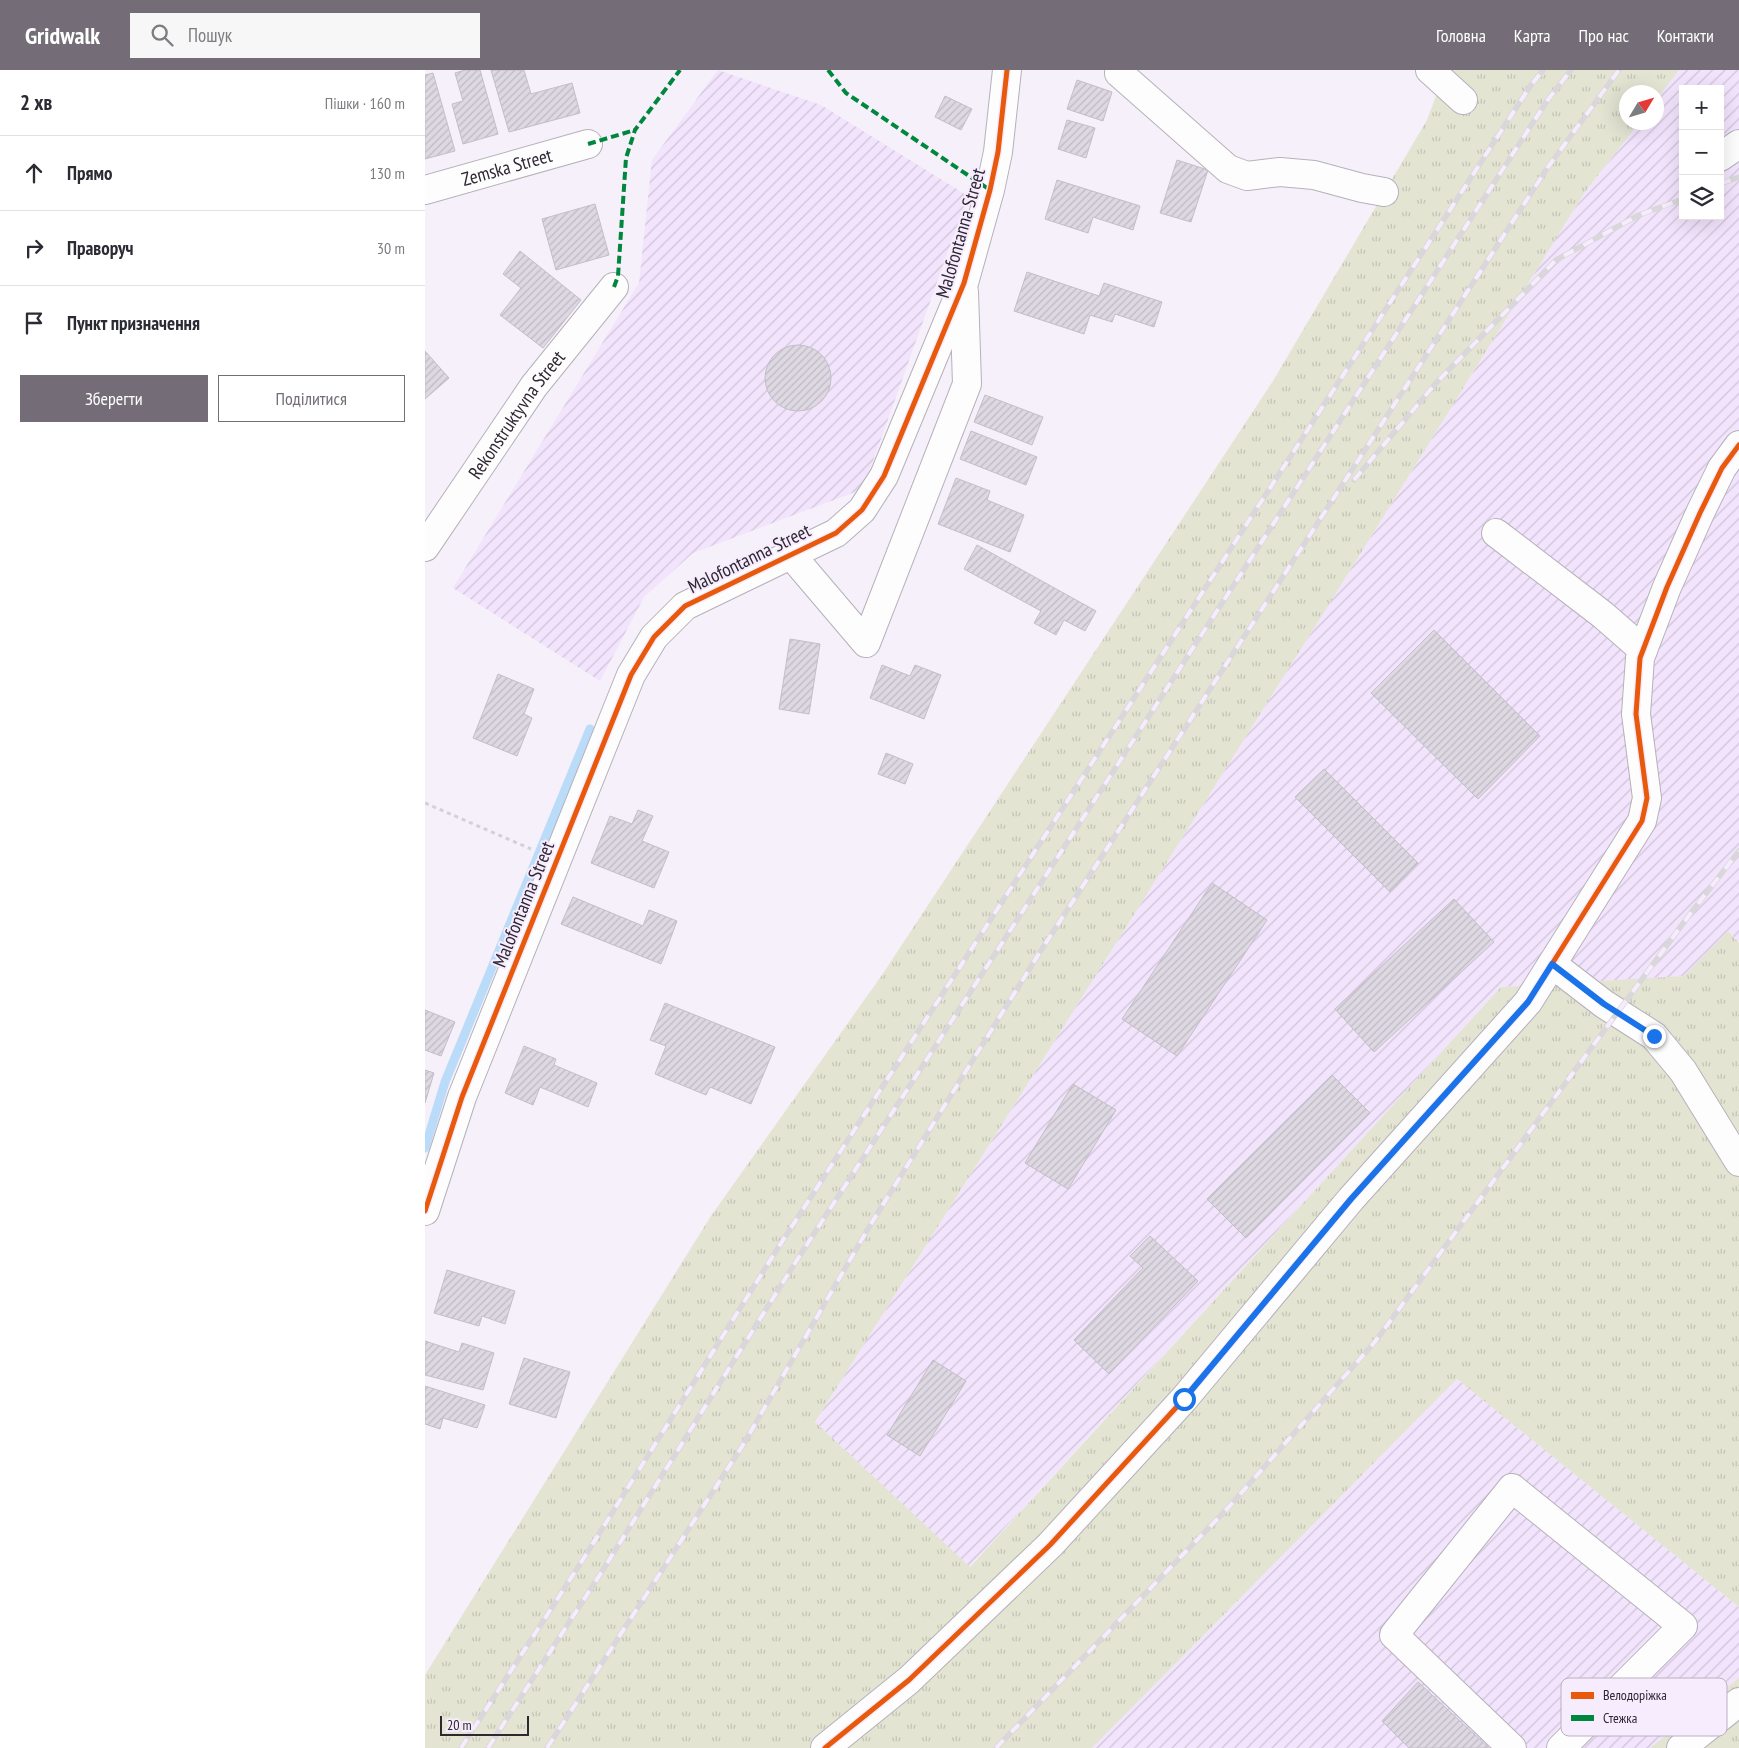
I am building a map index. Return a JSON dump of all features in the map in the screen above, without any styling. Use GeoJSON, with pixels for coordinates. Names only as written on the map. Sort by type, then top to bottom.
{"type":"FeatureCollection","features":[{"type":"Feature","properties":{"kind":"street","name":"Malofontanna Street"},"geometry":{"type":"LineString","coordinates":[[425,1211],[462,1097],[631,675],[654,637],[685,606],[737,580],[793,556],[836,533],[862,510],[884,476],[964,283],[990,190],[997,152],[1007,70]]}},
{"type":"Feature","properties":{"kind":"street"},"geometry":{"type":"LineString","coordinates":[[1430,70],[1463,100]]}},
{"type":"Feature","properties":{"kind":"street"},"geometry":{"type":"LineString","coordinates":[[1114,71],[1228,169],[1247,176],[1280,172],[1314,175],[1384,192]]}},
{"type":"Feature","properties":{"kind":"street","name":"Zemska Street"},"geometry":{"type":"LineString","coordinates":[[425,190],[588,144]]}},
{"type":"Feature","properties":{"kind":"street"},"geometry":{"type":"LineString","coordinates":[[1724,154],[1739,144]]}},
{"type":"Feature","properties":{"kind":"street"},"geometry":{"type":"LineString","coordinates":[[793,556],[866,643],[967,384],[964,283]]}},
{"type":"Feature","properties":{"kind":"street","name":"Rekonstruktyvna Street"},"geometry":{"type":"LineString","coordinates":[[425,547],[534,386],[614,287]]}},
{"type":"Feature","properties":{"kind":"street"},"geometry":{"type":"LineString","coordinates":[[825,1748],[909,1680],[1057,1538],[1184,1399],[1351,1199],[1528,1002],[1642,822],[1647,798],[1636,714],[1640,658],[1667,587],[1700,513],[1722,468],[1739,445]]}},
{"type":"Feature","properties":{"kind":"street"},"geometry":{"type":"LineString","coordinates":[[1496,532],[1643,650]]}},
{"type":"Feature","properties":{"kind":"street"},"geometry":{"type":"LineString","coordinates":[[1552,964],[1604,1004],[1654,1036],[1683,1071],[1739,1162]]}},
{"type":"Feature","properties":{"kind":"street"},"geometry":{"type":"LineString","coordinates":[[1512,1748],[1394,1635],[1512,1488],[1683,1626],[1631,1678]]}},
{"type":"Feature","properties":{"kind":"street"},"geometry":{"type":"LineString","coordinates":[[1727,1712],[1739,1702]]}},
{"type":"Feature","properties":{"kind":"street"},"geometry":{"type":"LineString","coordinates":[[1561,1748],[1573,1736]]}},
{"type":"Feature","properties":{"kind":"street"},"geometry":{"type":"LineString","coordinates":[[1681,1748],[1696,1736]]}},
{"type":"Feature","properties":{"kind":"path"},"geometry":{"type":"LineString","coordinates":[[425,803],[557,860]]}},
{"type":"Feature","properties":{"kind":"shaded area"},"geometry":{"type":"Polygon","coordinates":[[[718,70],[821,105],[968,196],[863,489],[693,553],[644,597],[600,681],[453,588],[639,283],[652,160],[718,70]]]}},
{"type":"Feature","properties":{"kind":"shaded area"},"geometry":{"type":"Polygon","coordinates":[[[1679,70],[1739,70],[1739,943],[1728,931],[1685,976],[1501,987],[969,1567],[815,1422],[1323,614],[1585,192],[1634,130],[1664,130],[1664,90],[1679,70]]]}},
{"type":"Feature","properties":{"kind":"shaded area"},"geometry":{"type":"Polygon","coordinates":[[[1457,1379],[1739,1607],[1739,1678],[1727,1687],[1727,1678],[1561,1678],[1561,1736],[1665,1736],[1650,1748],[1092,1748],[1457,1379]]]}},
{"type":"Feature","properties":{"kind":"green space"},"geometry":{"type":"Polygon","coordinates":[[[1446,70],[1679,70],[1664,90],[1664,85],[1619,85],[1619,130],[1634,130],[1585,192],[1323,614],[815,1422],[970,1567],[1501,987],[1684,976],[1728,931],[1739,943],[1739,1607],[1457,1379],[1092,1748],[425,1748],[425,1675],[711,1216],[882,975],[1273,381],[1427,120],[1446,70]]]}},
{"type":"Feature","properties":{"kind":"green space"},"geometry":{"type":"Polygon","coordinates":[[[1739,1678],[1739,1748],[1650,1748],[1665,1736],[1727,1736],[1727,1687],[1739,1678]]]}},
{"type":"Feature","properties":{"kind":"building"},"geometry":{"type":"Polygon","coordinates":[[[465,70],[480,70],[498,134],[463,144],[452,104],[463,101],[455,73],[465,70]]]}},
{"type":"Feature","properties":{"kind":"building"},"geometry":{"type":"Polygon","coordinates":[[[491,70],[524,70],[531,94],[572,83],[580,113],[509,132],[491,70]]]}},
{"type":"Feature","properties":{"kind":"building"},"geometry":{"type":"Polygon","coordinates":[[[433,73],[455,151],[425,159],[425,75],[433,73]]]}},
{"type":"Feature","properties":{"kind":"building"},"geometry":{"type":"Polygon","coordinates":[[[1077,80],[1112,92],[1103,121],[1067,109],[1077,80]]]}},
{"type":"Feature","properties":{"kind":"building"},"geometry":{"type":"Polygon","coordinates":[[[945,96],[972,109],[961,130],[935,117],[945,96]]]}},
{"type":"Feature","properties":{"kind":"building"},"geometry":{"type":"Polygon","coordinates":[[[1067,120],[1095,128],[1086,158],[1058,149],[1067,120]]]}},
{"type":"Feature","properties":{"kind":"building"},"geometry":{"type":"Polygon","coordinates":[[[1177,160],[1208,170],[1191,222],[1160,213],[1177,160]]]}},
{"type":"Feature","properties":{"kind":"building"},"geometry":{"type":"Polygon","coordinates":[[[1057,180],[1140,206],[1133,230],[1093,217],[1088,233],[1045,219],[1057,180]]]}},
{"type":"Feature","properties":{"kind":"building"},"geometry":{"type":"Polygon","coordinates":[[[595,204],[609,255],[556,270],[542,219],[595,204]]]}},
{"type":"Feature","properties":{"kind":"building"},"geometry":{"type":"Polygon","coordinates":[[[520,251],[581,300],[543,348],[500,315],[521,288],[503,274],[520,251]]]}},
{"type":"Feature","properties":{"kind":"building"},"geometry":{"type":"Polygon","coordinates":[[[1027,272],[1099,296],[1104,283],[1162,302],[1154,327],[1115,314],[1112,322],[1090,315],[1084,334],[1014,311],[1027,272]]]}},
{"type":"Feature","properties":{"kind":"building"},"geometry":{"type":"Polygon","coordinates":[[[792,345],[804,345],[816,350],[826,360],[831,372],[829,391],[816,406],[804,411],[792,411],[780,406],[770,396],[765,384],[765,372],[770,360],[780,350],[792,345]]]}},
{"type":"Feature","properties":{"kind":"building"},"geometry":{"type":"Polygon","coordinates":[[[425,351],[449,378],[425,399],[425,351]]]}},
{"type":"Feature","properties":{"kind":"building"},"geometry":{"type":"Polygon","coordinates":[[[985,395],[1043,417],[1032,445],[974,422],[985,395]]]}},
{"type":"Feature","properties":{"kind":"building"},"geometry":{"type":"Polygon","coordinates":[[[971,431],[1037,457],[1026,485],[960,459],[971,431]]]}},
{"type":"Feature","properties":{"kind":"building"},"geometry":{"type":"Polygon","coordinates":[[[956,478],[990,491],[987,500],[1024,515],[1010,552],[938,524],[956,478]]]}},
{"type":"Feature","properties":{"kind":"building"},"geometry":{"type":"Polygon","coordinates":[[[977,545],[1096,611],[1085,631],[1064,620],[1056,635],[1034,623],[1041,611],[964,569],[977,545]]]}},
{"type":"Feature","properties":{"kind":"building"},"geometry":{"type":"Polygon","coordinates":[[[1434,630],[1540,736],[1478,799],[1371,693],[1434,630]]]}},
{"type":"Feature","properties":{"kind":"building"},"geometry":{"type":"Polygon","coordinates":[[[790,639],[820,644],[809,714],[779,709],[790,639]]]}},
{"type":"Feature","properties":{"kind":"building"},"geometry":{"type":"Polygon","coordinates":[[[882,665],[910,676],[915,665],[941,675],[924,719],[870,698],[882,665]]]}},
{"type":"Feature","properties":{"kind":"building"},"geometry":{"type":"Polygon","coordinates":[[[498,674],[534,689],[524,714],[532,718],[517,756],[473,738],[498,674]]]}},
{"type":"Feature","properties":{"kind":"building"},"geometry":{"type":"Polygon","coordinates":[[[886,753],[913,764],[905,784],[878,774],[886,753]]]}},
{"type":"Feature","properties":{"kind":"building"},"geometry":{"type":"Polygon","coordinates":[[[1324,769],[1418,863],[1390,892],[1295,797],[1324,769]]]}},
{"type":"Feature","properties":{"kind":"building"},"geometry":{"type":"Polygon","coordinates":[[[638,810],[653,816],[642,841],[669,852],[654,888],[591,863],[610,816],[632,824],[638,810]]]}},
{"type":"Feature","properties":{"kind":"building"},"geometry":{"type":"Polygon","coordinates":[[[1212,883],[1267,920],[1177,1056],[1122,1019],[1212,883]]]}},
{"type":"Feature","properties":{"kind":"building"},"geometry":{"type":"Polygon","coordinates":[[[573,897],[643,926],[649,910],[677,921],[661,964],[561,924],[573,897]]]}},
{"type":"Feature","properties":{"kind":"building"},"geometry":{"type":"Polygon","coordinates":[[[1454,899],[1494,942],[1374,1052],[1335,1009],[1454,899]]]}},
{"type":"Feature","properties":{"kind":"building"},"geometry":{"type":"Polygon","coordinates":[[[665,1003],[775,1047],[751,1104],[710,1087],[706,1095],[655,1074],[666,1046],[650,1040],[665,1003]]]}},
{"type":"Feature","properties":{"kind":"building"},"geometry":{"type":"Polygon","coordinates":[[[425,1010],[455,1022],[441,1056],[425,1050],[425,1010]]]}},
{"type":"Feature","properties":{"kind":"building"},"geometry":{"type":"Polygon","coordinates":[[[524,1046],[556,1059],[554,1065],[597,1083],[588,1107],[540,1087],[533,1105],[505,1093],[524,1046]]]}},
{"type":"Feature","properties":{"kind":"building"},"geometry":{"type":"Polygon","coordinates":[[[425,1070],[434,1073],[425,1103],[425,1070]]]}},
{"type":"Feature","properties":{"kind":"building"},"geometry":{"type":"Polygon","coordinates":[[[1332,1075],[1370,1113],[1246,1238],[1207,1199],[1332,1075]]]}},
{"type":"Feature","properties":{"kind":"building"},"geometry":{"type":"Polygon","coordinates":[[[1073,1084],[1116,1110],[1068,1189],[1025,1163],[1073,1084]]]}},
{"type":"Feature","properties":{"kind":"building"},"geometry":{"type":"Polygon","coordinates":[[[1150,1236],[1198,1281],[1109,1374],[1074,1340],[1143,1268],[1130,1256],[1150,1236]]]}},
{"type":"Feature","properties":{"kind":"building"},"geometry":{"type":"Polygon","coordinates":[[[447,1270],[515,1291],[505,1324],[482,1316],[479,1326],[434,1313],[447,1270]]]}},
{"type":"Feature","properties":{"kind":"building"},"geometry":{"type":"Polygon","coordinates":[[[425,1341],[459,1352],[462,1343],[494,1353],[483,1390],[425,1375],[425,1341]]]}},
{"type":"Feature","properties":{"kind":"building"},"geometry":{"type":"Polygon","coordinates":[[[524,1358],[570,1372],[556,1418],[509,1404],[524,1358]]]}},
{"type":"Feature","properties":{"kind":"building"},"geometry":{"type":"Polygon","coordinates":[[[933,1360],[966,1381],[920,1456],[887,1435],[933,1360]]]}},
{"type":"Feature","properties":{"kind":"building"},"geometry":{"type":"Polygon","coordinates":[[[425,1386],[485,1405],[477,1428],[443,1418],[440,1429],[425,1424],[425,1386]]]}},
{"type":"Feature","properties":{"kind":"building"},"geometry":{"type":"Polygon","coordinates":[[[1418,1682],[1489,1748],[1409,1748],[1382,1721],[1418,1682]]]}},
{"type":"Feature","properties":{"kind":"waterway"},"geometry":{"type":"LineString","coordinates":[[425,1148],[445,1082],[590,729]]}},
{"type":"Feature","properties":{"kind":"railway"},"geometry":{"type":"LineString","coordinates":[[461,1748],[582,1561],[776,1251],[1529,88],[1543,70]]}},
{"type":"Feature","properties":{"kind":"railway"},"geometry":{"type":"LineString","coordinates":[[488,1748],[601,1573],[795,1263],[1547,101],[1571,70]]}},
{"type":"Feature","properties":{"kind":"railway"},"geometry":{"type":"LineString","coordinates":[[547,1748],[743,1445],[869,1227],[1040,952],[1548,167],[1619,70]]}},
{"type":"Feature","properties":{"kind":"railway"},"geometry":{"type":"LineString","coordinates":[[1724,183],[1739,177]]}},
{"type":"Feature","properties":{"kind":"railway"},"geometry":{"type":"LineString","coordinates":[[1354,480],[1436,383],[1556,260],[1639,215],[1679,200]]}},
{"type":"Feature","properties":{"kind":"railway"},"geometry":{"type":"LineString","coordinates":[[996,1748],[1227,1509],[1374,1343],[1690,914],[1739,851]]}},
{"type":"Feature","properties":{"kind":"marked path"},"geometry":{"type":"LineString","coordinates":[[614,287],[618,276],[626,158],[635,130],[680,70]]}},
{"type":"Feature","properties":{"kind":"marked path"},"geometry":{"type":"LineString","coordinates":[[828,70],[846,93],[990,190]]}},
{"type":"Feature","properties":{"kind":"marked path"},"geometry":{"type":"LineString","coordinates":[[588,144],[635,130]]}},
{"type":"Feature","properties":{"kind":"cycle path"},"geometry":{"type":"LineString","coordinates":[[425,1211],[462,1097],[631,675],[654,637],[685,606],[836,533],[862,510],[884,476],[964,283],[990,190],[998,152],[1007,70]]}},
{"type":"Feature","properties":{"kind":"cycle path"},"geometry":{"type":"LineString","coordinates":[[825,1748],[909,1680],[1050,1545],[1184,1399],[1351,1199],[1528,1002],[1642,821],[1647,798],[1636,714],[1640,658],[1667,587],[1700,513],[1722,468],[1739,445]]}},
{"type":"Feature","properties":{"kind":"route"},"geometry":{"type":"LineString","coordinates":[[1184,1399],[1351,1199],[1528,1002],[1552,964],[1604,1004],[1654,1036]]}}]}
